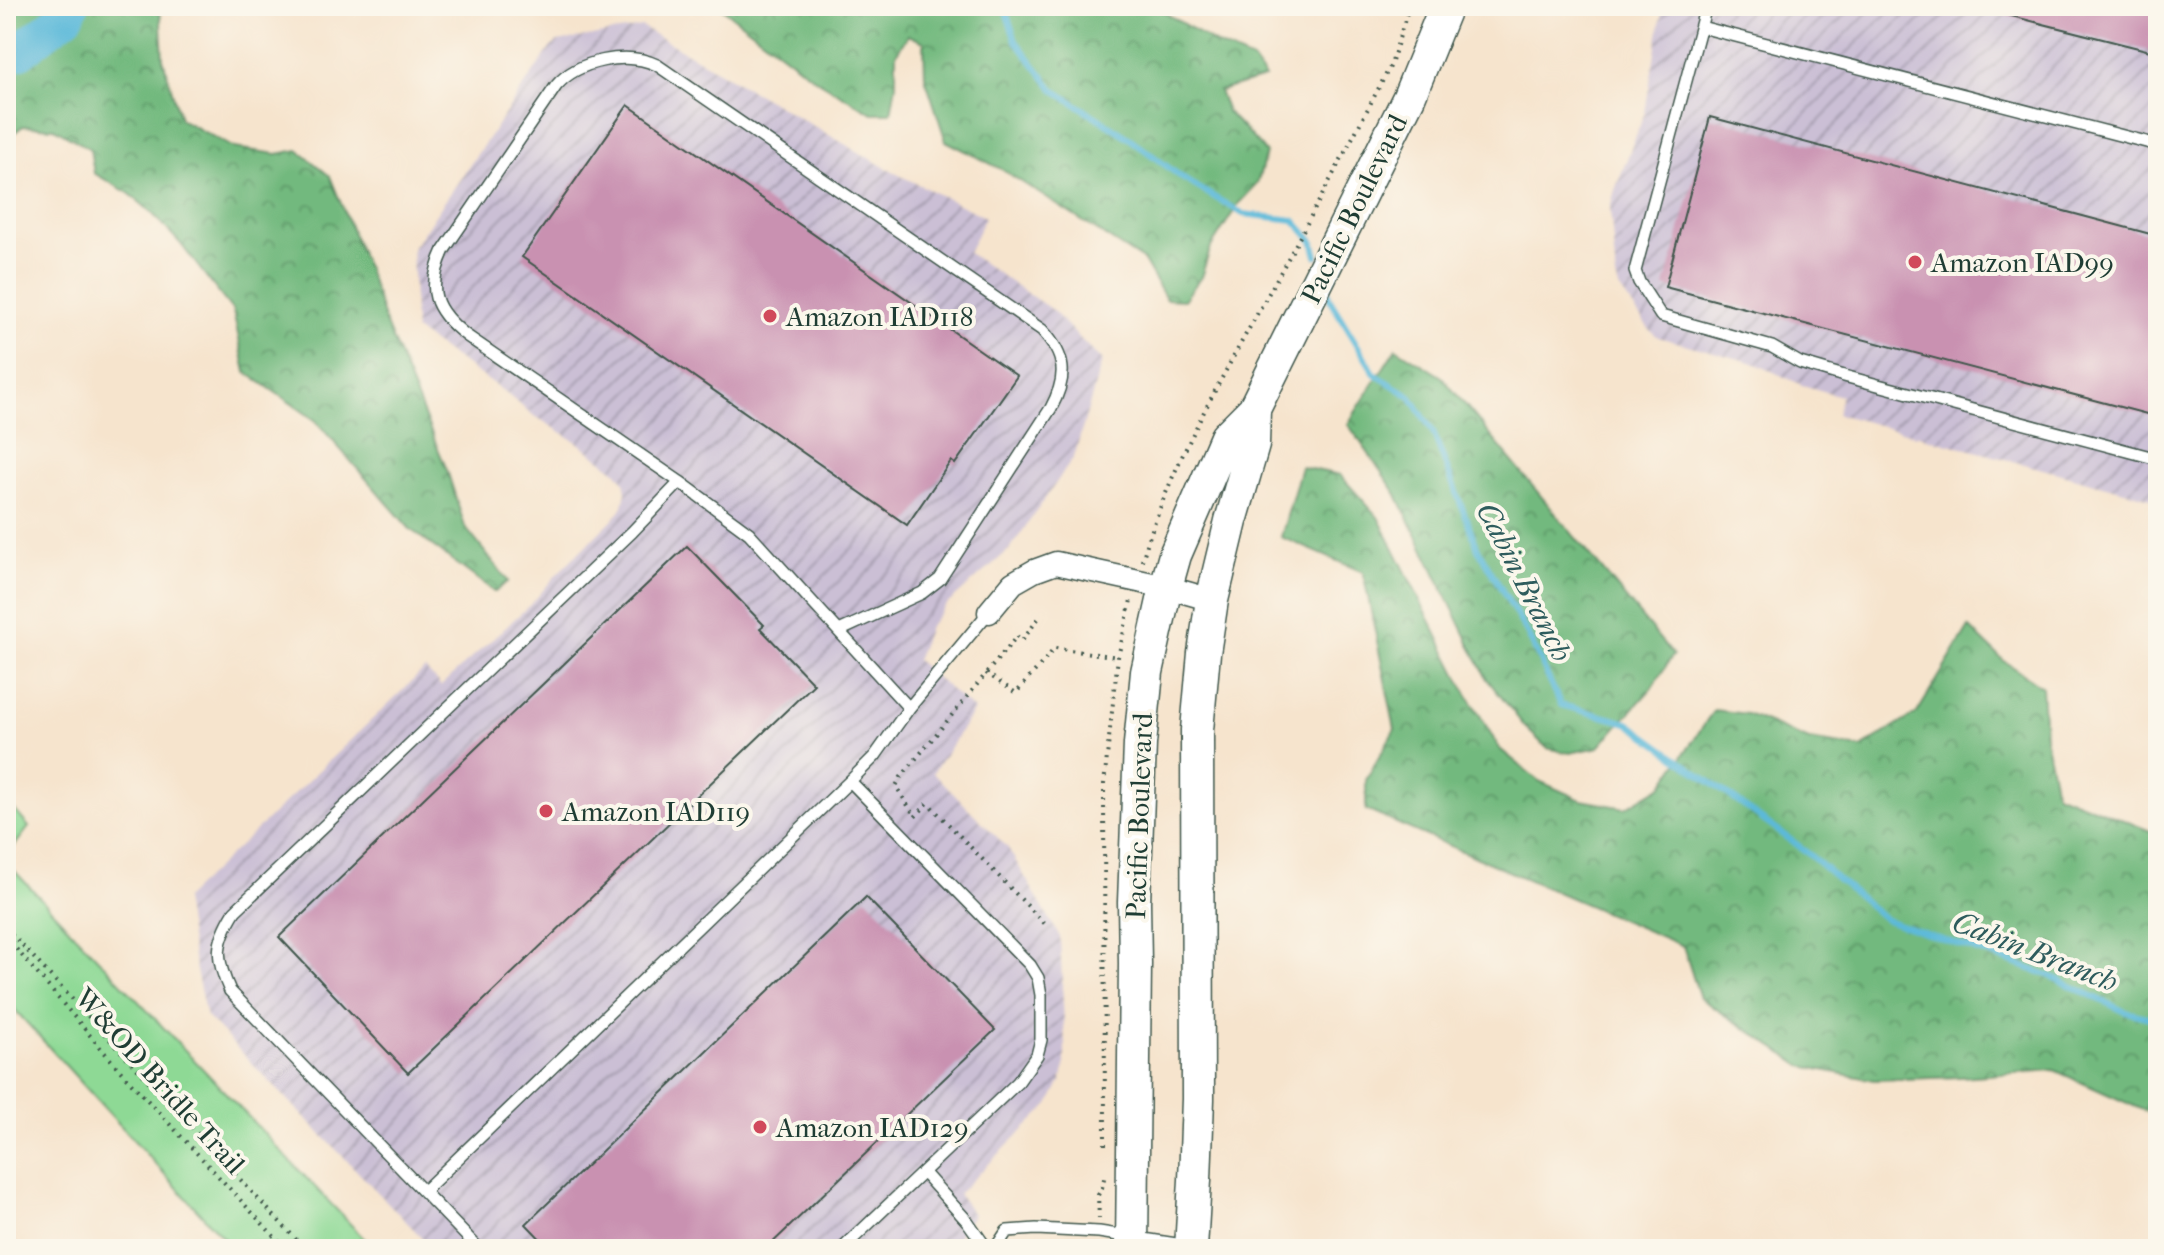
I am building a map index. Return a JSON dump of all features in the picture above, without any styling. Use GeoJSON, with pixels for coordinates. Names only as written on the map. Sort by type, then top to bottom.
{"type":"FeatureCollection","features":[{"type":"Feature","properties":{"kind":"main road","name":"Pacific Boulevard"},"geometry":{"type":"LineString","coordinates":[[1132,1242],[1134,902],[1140,744],[1147,672],[1166,587],[1175,555],[1226,437],[1254,409],[1409,97],[1446,6]]}},
{"type":"Feature","properties":{"kind":"main road","name":"Pacific Boulevard"},"geometry":{"type":"LineString","coordinates":[[1194,1248],[1198,1099],[1197,730],[1212,600],[1253,445],[1254,409]]}},
{"type":"Feature","properties":{"kind":"street"},"geometry":{"type":"LineString","coordinates":[[989,612],[1013,583],[1056,563],[1212,600]]}},
{"type":"Feature","properties":{"kind":"lane"},"geometry":{"type":"LineString","coordinates":[[1706,6],[1635,271],[1661,316],[1772,347],[1800,363],[1844,376],[2158,459]]}},
{"type":"Feature","properties":{"kind":"lane"},"geometry":{"type":"LineString","coordinates":[[1701,27],[2158,145]]}},
{"type":"Feature","properties":{"kind":"lane"},"geometry":{"type":"LineString","coordinates":[[839,631],[922,593],[940,579],[1051,408],[1060,391],[1061,355],[1042,330],[657,65],[633,58],[580,67],[566,75],[556,86],[444,250],[436,266],[433,286],[439,310],[454,326],[749,533],[909,708]]}},
{"type":"Feature","properties":{"kind":"lane"},"geometry":{"type":"LineString","coordinates":[[479,1249],[230,991],[220,969],[218,949],[223,930],[235,911],[632,532],[680,482]]}},
{"type":"Feature","properties":{"kind":"lane"},"geometry":{"type":"LineString","coordinates":[[424,1191],[875,756],[909,708],[989,612]]}},
{"type":"Feature","properties":{"kind":"lane"},"geometry":{"type":"LineString","coordinates":[[842,1249],[1018,1082],[1037,1055],[1041,1040],[1038,978],[1017,949],[850,781]]}},
{"type":"Feature","properties":{"kind":"lane"},"geometry":{"type":"LineString","coordinates":[[923,1172],[968,1222],[987,1249]]}},
{"type":"Feature","properties":{"kind":"lane"},"geometry":{"type":"LineString","coordinates":[[995,1249],[1007,1231],[1019,1229],[1099,1232],[1132,1242],[1194,1248]]}},
{"type":"Feature","properties":{"kind":"path"},"geometry":{"type":"LineString","coordinates":[[1269,293],[1391,65],[1409,6]]}},
{"type":"Feature","properties":{"kind":"path"},"geometry":{"type":"LineString","coordinates":[[1038,619],[1022,641],[1017,636],[896,786],[915,817],[928,803],[1048,927]]}},
{"type":"Feature","properties":{"kind":"path"},"geometry":{"type":"LineString","coordinates":[[986,673],[1016,693],[1055,648],[1118,657]]}},
{"type":"Feature","properties":{"kind":"path"},"geometry":{"type":"LineString","coordinates":[[6,928],[305,1249]]}},
{"type":"Feature","properties":{"kind":"path","name":"W&OD Bridle Trail"},"geometry":{"type":"LineString","coordinates":[[6,937],[123,1074],[286,1249]]}},
{"type":"Feature","properties":{"kind":"shaded area"},"geometry":{"type":"Polygon","coordinates":[[[1663,6],[2158,6],[2158,500],[1837,414],[1841,396],[1802,385],[1754,363],[1658,337],[1650,330],[1619,288],[1610,207],[1645,112],[1663,6]]]}},
{"type":"Feature","properties":{"kind":"shaded area"},"geometry":{"type":"Polygon","coordinates":[[[642,27],[893,172],[985,217],[968,253],[1052,310],[1102,361],[1074,457],[1010,549],[945,606],[929,627],[916,660],[974,710],[933,773],[1008,848],[1060,937],[1065,1046],[1061,1081],[1049,1105],[958,1194],[973,1214],[949,1249],[433,1249],[206,1016],[184,899],[425,669],[441,686],[533,602],[623,506],[626,492],[624,481],[616,471],[415,330],[412,249],[551,47],[558,42],[642,27]]]}},
{"type":"Feature","properties":{"kind":"green space"},"geometry":{"type":"Polygon","coordinates":[[[6,6],[160,6],[163,59],[180,119],[234,148],[277,154],[298,150],[330,176],[385,322],[447,470],[465,527],[508,581],[495,592],[410,529],[315,420],[246,372],[233,311],[180,243],[151,212],[130,194],[94,173],[90,149],[54,128],[23,126],[6,139],[6,6]]]}},
{"type":"Feature","properties":{"kind":"green space"},"geometry":{"type":"Polygon","coordinates":[[[719,6],[1154,6],[1218,45],[1252,60],[1265,78],[1219,91],[1227,112],[1266,153],[1257,184],[1239,203],[1211,247],[1201,277],[1184,300],[1166,299],[1144,261],[1003,170],[946,141],[925,77],[924,42],[908,35],[896,54],[896,85],[891,113],[872,113],[815,79],[719,6]]]}},
{"type":"Feature","properties":{"kind":"green space"},"geometry":{"type":"Polygon","coordinates":[[[1396,348],[1442,377],[1673,655],[1651,689],[1599,747],[1570,753],[1547,748],[1525,727],[1487,679],[1396,493],[1348,424],[1396,348]]]}},
{"type":"Feature","properties":{"kind":"green space"},"geometry":{"type":"Polygon","coordinates":[[[1301,467],[1340,475],[1378,517],[1466,692],[1500,749],[1539,781],[1581,800],[1625,808],[1662,786],[1714,710],[1747,714],[1809,740],[1861,748],[1917,713],[1969,627],[2003,660],[2042,687],[2045,737],[2056,793],[2158,834],[2158,1117],[2054,1070],[1874,1080],[1802,1066],[1700,998],[1683,946],[1366,810],[1366,780],[1395,729],[1363,572],[1281,537],[1301,467]]]}},
{"type":"Feature","properties":{"kind":"green space"},"geometry":{"type":"Polygon","coordinates":[[[6,800],[29,827],[6,857],[6,800]]]}},
{"type":"Feature","properties":{"kind":"green space"},"geometry":{"type":"Polygon","coordinates":[[[6,862],[374,1249],[233,1249],[6,1000],[6,862]]]}},
{"type":"Feature","properties":{"kind":"building"},"geometry":{"type":"Polygon","coordinates":[[[2158,6],[2158,53],[1976,7],[2158,6]]]}},
{"type":"Feature","properties":{"kind":"building","name":"Amazon IAD118"},"geometry":{"type":"Polygon","coordinates":[[[628,105],[1017,376],[955,464],[951,461],[907,525],[522,257],[628,105]]]}},
{"type":"Feature","properties":{"kind":"building","name":"Amazon IAD99"},"geometry":{"type":"Polygon","coordinates":[[[1710,117],[2158,236],[2158,417],[1665,287],[1710,117]]]}},
{"type":"Feature","properties":{"kind":"building","name":"Amazon IAD119"},"geometry":{"type":"Polygon","coordinates":[[[687,546],[764,625],[760,628],[814,684],[408,1073],[279,937],[687,546]]]}},
{"type":"Feature","properties":{"kind":"building","name":"Amazon IAD129"},"geometry":{"type":"Polygon","coordinates":[[[866,897],[995,1030],[766,1249],[550,1249],[526,1224],[866,897]]]}},
{"type":"Feature","properties":{"kind":"waterway"},"geometry":{"type":"LineString","coordinates":[[6,55],[19,52],[67,15],[71,6]]}},
{"type":"Feature","properties":{"kind":"waterway","name":"Cabin Branch"},"geometry":{"type":"LineString","coordinates":[[1004,6],[1016,41],[1054,90],[1129,138],[1185,180],[1243,214],[1294,220],[1313,241],[1317,256]]}},
{"type":"Feature","properties":{"kind":"waterway","name":"Cabin Branch"},"geometry":{"type":"LineString","coordinates":[[1327,290],[1375,374],[1411,397],[1433,432],[1478,549],[1527,633],[1561,705],[1628,723],[1799,846],[1886,920],[2048,975],[2126,1012],[2158,1020]]}},
{"type":"Feature","properties":{"kind":"place","name":"Amazon IAD99"},"geometry":{"type":"Point","coordinates":[1915,262]}},
{"type":"Feature","properties":{"kind":"place","name":"Amazon IAD118"},"geometry":{"type":"Point","coordinates":[770,316]}},
{"type":"Feature","properties":{"kind":"place","name":"Amazon IAD119"},"geometry":{"type":"Point","coordinates":[546,811]}},
{"type":"Feature","properties":{"kind":"place","name":"Amazon IAD129"},"geometry":{"type":"Point","coordinates":[760,1127]}}]}
